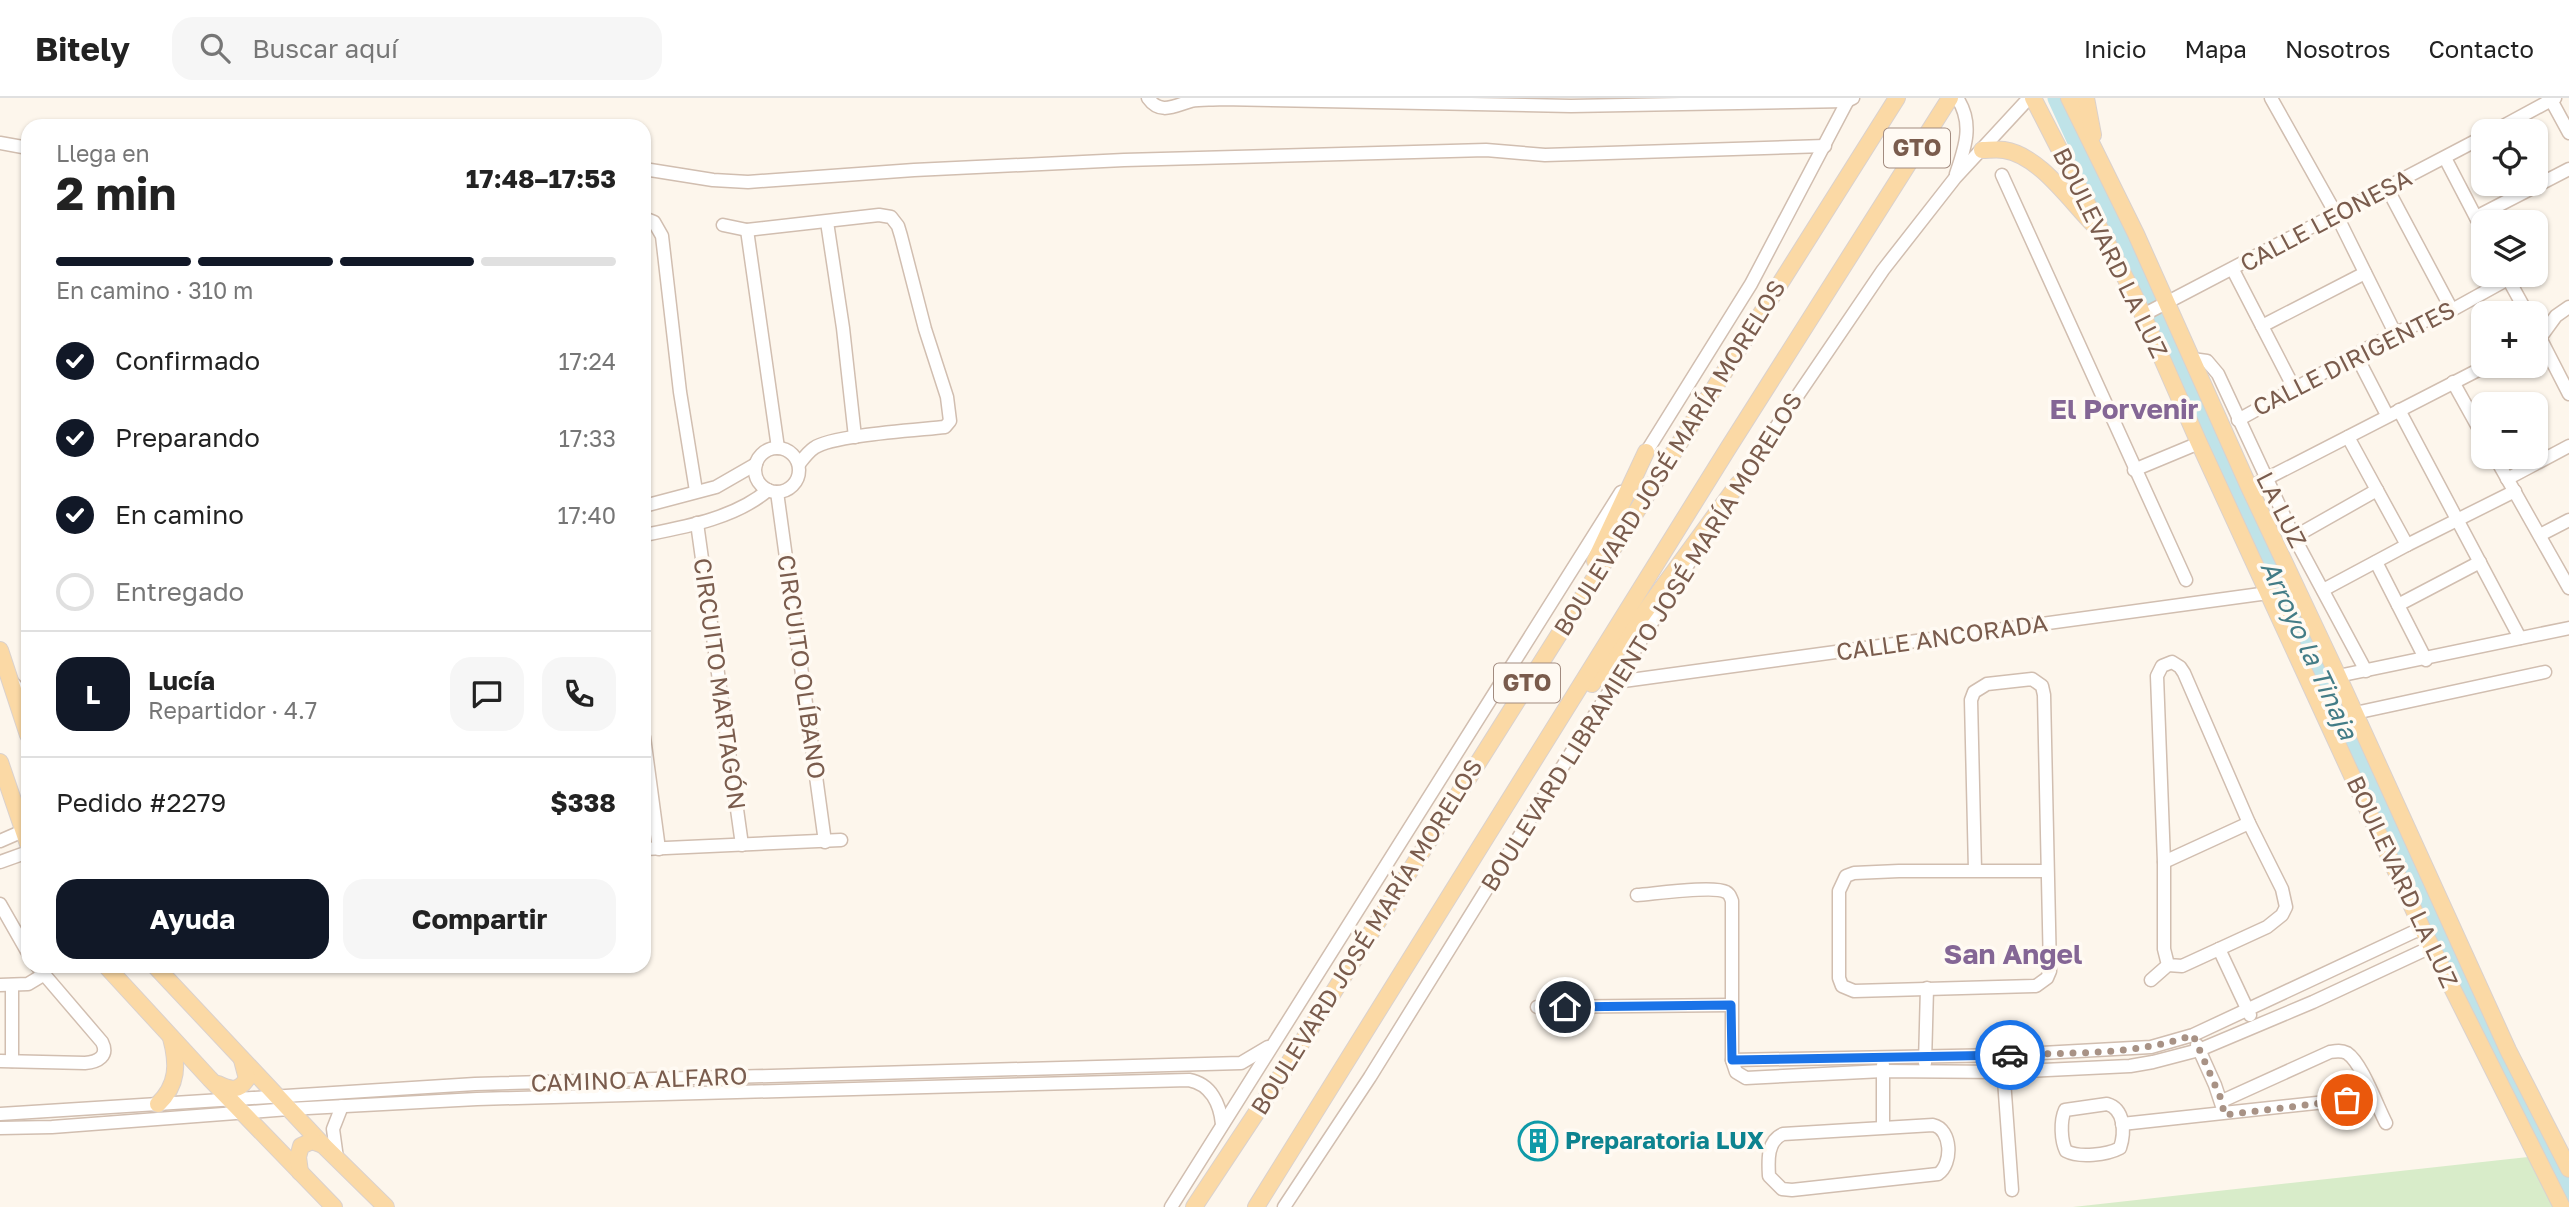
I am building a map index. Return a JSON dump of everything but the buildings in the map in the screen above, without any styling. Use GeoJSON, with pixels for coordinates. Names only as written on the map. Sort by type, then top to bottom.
{"type":"FeatureCollection","features":[{"type":"Feature","properties":{"kind":"main road","name":"BOULEVARD JOSÉ MARÍA MORELOS"},"geometry":{"type":"LineString","coordinates":[[1193,1207],[1280,1077],[1897,98]]}},
{"type":"Feature","properties":{"kind":"main road","name":"BOULEVARD JOSÉ MARÍA MORELOS"},"geometry":{"type":"LineString","coordinates":[[1256,1207],[1950,98]]}},
{"type":"Feature","properties":{"kind":"main road","name":"BOULEVARD LA LUZ"},"geometry":{"type":"LineString","coordinates":[[2031,98],[2103,234],[2192,359],[2508,1050],[2569,1169]]}},
{"type":"Feature","properties":{"kind":"main road","name":"BOULEVARD LA LUZ"},"geometry":{"type":"LineString","coordinates":[[2069,98],[2097,154],[2155,309],[2199,443],[2431,947],[2562,1207]]}},
{"type":"Feature","properties":{"kind":"main road"},"geometry":{"type":"LineString","coordinates":[[2086,98],[2097,154]]}},
{"type":"Feature","properties":{"kind":"main road"},"geometry":{"type":"LineString","coordinates":[[1982,150],[2005,150],[2038,166],[2103,234]]}},
{"type":"Feature","properties":{"kind":"main road"},"geometry":{"type":"LineString","coordinates":[[1564,625],[1646,452]]}},
{"type":"Feature","properties":{"kind":"main road"},"geometry":{"type":"LineString","coordinates":[[1568,707],[1598,678],[1738,484]]}},
{"type":"Feature","properties":{"kind":"main road"},"geometry":{"type":"LineString","coordinates":[[0,650],[21,714]]}},
{"type":"Feature","properties":{"kind":"main road"},"geometry":{"type":"LineString","coordinates":[[0,762],[21,826]]}},
{"type":"Feature","properties":{"kind":"main road"},"geometry":{"type":"LineString","coordinates":[[112,973],[334,1207]]}},
{"type":"Feature","properties":{"kind":"main road"},"geometry":{"type":"LineString","coordinates":[[161,973],[323,1145],[386,1207]]}},
{"type":"Feature","properties":{"kind":"main road"},"geometry":{"type":"LineString","coordinates":[[158,1104],[173,1085],[176,1069],[170,1036]]}},
{"type":"Feature","properties":{"kind":"main road"},"geometry":{"type":"LineString","coordinates":[[210,1079],[228,1089],[242,1086],[247,1079],[242,1060]]}},
{"type":"Feature","properties":{"kind":"main road"},"geometry":{"type":"LineString","coordinates":[[300,1172],[298,1157],[301,1146],[312,1141],[323,1145]]}},
{"type":"Feature","properties":{"kind":"street"},"geometry":{"type":"LineString","coordinates":[[1148,98],[1153,104],[1163,108],[1172,108],[1194,100],[1221,99],[1571,106],[1850,99],[1751,284],[1171,1207]]}},
{"type":"Feature","properties":{"kind":"street"},"geometry":{"type":"LineString","coordinates":[[1955,178],[1966,146],[1967,128],[1965,113],[1957,98]]}},
{"type":"Feature","properties":{"kind":"street","name":"BOULEVARD LIBRAMIENTO JOSÉ MARÍA MORELOS"},"geometry":{"type":"LineString","coordinates":[[1284,1207],[1370,1077],[1738,484],[1852,312],[1955,178],[2031,98]]}},
{"type":"Feature","properties":{"kind":"street"},"geometry":{"type":"LineString","coordinates":[[2272,98],[2336,214],[2395,333]]}},
{"type":"Feature","properties":{"kind":"street"},"geometry":{"type":"LineString","coordinates":[[2516,119],[2553,99],[2569,133]]}},
{"type":"Feature","properties":{"kind":"street"},"geometry":{"type":"LineString","coordinates":[[0,143],[21,147]]}},
{"type":"Feature","properties":{"kind":"street","name":"CALLE LEONESA"},"geometry":{"type":"LineString","coordinates":[[2155,309],[2471,144]]}},
{"type":"Feature","properties":{"kind":"street"},"geometry":{"type":"LineString","coordinates":[[651,170],[713,180],[748,182],[914,170],[1124,160],[1486,150],[1545,155],[1825,146]]}},
{"type":"Feature","properties":{"kind":"street"},"geometry":{"type":"LineString","coordinates":[[2445,158],[2472,210]]}},
{"type":"Feature","properties":{"kind":"street"},"geometry":{"type":"LineString","coordinates":[[2490,210],[2569,169]]}},
{"type":"Feature","properties":{"kind":"street"},"geometry":{"type":"LineString","coordinates":[[2002,175],[2186,580]]}},
{"type":"Feature","properties":{"kind":"street"},"geometry":{"type":"LineString","coordinates":[[2387,188],[2452,310]]}},
{"type":"Feature","properties":{"kind":"street"},"geometry":{"type":"LineString","coordinates":[[723,225],[747,230],[879,215],[891,217],[898,226],[951,416],[945,426],[821,444],[799,464]]}},
{"type":"Feature","properties":{"kind":"street"},"geometry":{"type":"LineString","coordinates":[[651,221],[662,236],[680,392],[696,491]]}},
{"type":"Feature","properties":{"kind":"street"},"geometry":{"type":"LineString","coordinates":[[827,222],[843,328],[855,437]]}},
{"type":"Feature","properties":{"kind":"street"},"geometry":{"type":"LineString","coordinates":[[747,230],[778,448]]}},
{"type":"Feature","properties":{"kind":"street"},"geometry":{"type":"LineString","coordinates":[[2233,270],[2294,388]]}},
{"type":"Feature","properties":{"kind":"street"},"geometry":{"type":"LineString","coordinates":[[2262,326],[2365,273]]}},
{"type":"Feature","properties":{"kind":"street","name":"CALLE DIRIGENTES"},"geometry":{"type":"LineString","coordinates":[[2238,420],[2395,333],[2452,310],[2490,287]]}},
{"type":"Feature","properties":{"kind":"street"},"geometry":{"type":"LineString","coordinates":[[2548,323],[2569,307]]}},
{"type":"Feature","properties":{"kind":"street"},"geometry":{"type":"LineString","coordinates":[[2548,351],[2565,374],[2569,394]]}},
{"type":"Feature","properties":{"kind":"street"},"geometry":{"type":"LineString","coordinates":[[2356,355],[2458,520],[2520,638]]}},
{"type":"Feature","properties":{"kind":"street","name":"LA LUZ"},"geometry":{"type":"LineString","coordinates":[[2192,359],[2207,361],[2214,368],[2294,537],[2367,671]]}},
{"type":"Feature","properties":{"kind":"street"},"geometry":{"type":"LineString","coordinates":[[2249,487],[2471,373]]}},
{"type":"Feature","properties":{"kind":"street"},"geometry":{"type":"LineString","coordinates":[[2453,382],[2471,414]]}},
{"type":"Feature","properties":{"kind":"street"},"geometry":{"type":"LineString","coordinates":[[2348,437],[2407,545]]}},
{"type":"Feature","properties":{"kind":"street"},"geometry":{"type":"LineString","coordinates":[[2134,470],[2199,443]]}},
{"type":"Feature","properties":{"kind":"street"},"geometry":{"type":"LineString","coordinates":[[2507,479],[2569,446]]}},
{"type":"Feature","properties":{"kind":"street"},"geometry":{"type":"LineString","coordinates":[[651,504],[716,487],[756,464],[765,452],[778,448],[791,452],[799,464],[795,484],[790,488],[773,491],[697,523],[651,533]]}},
{"type":"Feature","properties":{"kind":"street"},"geometry":{"type":"LineString","coordinates":[[756,464],[757,479],[773,491]]}},
{"type":"Feature","properties":{"kind":"street"},"geometry":{"type":"LineString","coordinates":[[2502,469],[2569,588]]}},
{"type":"Feature","properties":{"kind":"street"},"geometry":{"type":"LineString","coordinates":[[2294,537],[2377,490]]}},
{"type":"Feature","properties":{"kind":"street","name":"CIRCUITO OLÍBANO"},"geometry":{"type":"LineString","coordinates":[[773,491],[825,842]]}},
{"type":"Feature","properties":{"kind":"street"},"geometry":{"type":"LineString","coordinates":[[2323,590],[2515,491]]}},
{"type":"Feature","properties":{"kind":"street"},"geometry":{"type":"LineString","coordinates":[[2540,535],[2569,520]]}},
{"type":"Feature","properties":{"kind":"street","name":"CIRCUITO MARTAGÓN"},"geometry":{"type":"LineString","coordinates":[[697,523],[742,845]]}},
{"type":"Feature","properties":{"kind":"street"},"geometry":{"type":"LineString","coordinates":[[2376,562],[2426,660]]}},
{"type":"Feature","properties":{"kind":"street"},"geometry":{"type":"LineString","coordinates":[[2398,604],[2480,562]]}},
{"type":"Feature","properties":{"kind":"street","name":"CALLE ANCORADA"},"geometry":{"type":"LineString","coordinates":[[1616,682],[2268,593]]}},
{"type":"Feature","properties":{"kind":"street"},"geometry":{"type":"LineString","coordinates":[[2338,676],[2426,660],[2569,628]]}},
{"type":"Feature","properties":{"kind":"street"},"geometry":{"type":"LineString","coordinates":[[2151,980],[2168,965],[2182,966],[2267,927],[2282,915],[2286,907],[2282,889],[2249,823],[2184,673],[2176,664],[2167,663],[2157,676],[2164,862],[2164,949],[2168,965]]}},
{"type":"Feature","properties":{"kind":"street"},"geometry":{"type":"LineString","coordinates":[[2355,713],[2545,672]]}},
{"type":"Feature","properties":{"kind":"street"},"geometry":{"type":"LineString","coordinates":[[9,679],[21,692]]}},
{"type":"Feature","properties":{"kind":"street"},"geometry":{"type":"LineString","coordinates":[[1975,870],[1971,700],[1974,692],[1987,684],[2032,679],[2042,685],[2044,695],[2050,971],[2042,984],[1854,991],[1842,986],[1839,978],[1840,884],[1846,876],[1853,873],[2047,871]]}},
{"type":"Feature","properties":{"kind":"street"},"geometry":{"type":"LineString","coordinates":[[651,789],[659,849]]}},
{"type":"Feature","properties":{"kind":"street"},"geometry":{"type":"LineString","coordinates":[[2164,862],[2249,823]]}},
{"type":"Feature","properties":{"kind":"street"},"geometry":{"type":"LineString","coordinates":[[0,841],[21,838]]}},
{"type":"Feature","properties":{"kind":"street"},"geometry":{"type":"LineString","coordinates":[[651,849],[841,840]]}},
{"type":"Feature","properties":{"kind":"street"},"geometry":{"type":"LineString","coordinates":[[0,862],[21,854]]}},
{"type":"Feature","properties":{"kind":"street"},"geometry":{"type":"LineString","coordinates":[[1637,895],[1708,889],[1724,891],[1730,895],[1732,1060],[1736,1072],[1746,1078],[1883,1064],[1925,1056],[2131,1049],[2174,1042],[2422,928]]}},
{"type":"Feature","properties":{"kind":"street"},"geometry":{"type":"LineString","coordinates":[[0,904],[21,941]]}},
{"type":"Feature","properties":{"kind":"street"},"geometry":{"type":"LineString","coordinates":[[1732,1060],[1883,1064],[1925,1071],[2003,1072],[2130,1066],[2199,1050],[2314,1002],[2431,947]]}},
{"type":"Feature","properties":{"kind":"street"},"geometry":{"type":"LineString","coordinates":[[2218,949],[2255,1026]]}},
{"type":"Feature","properties":{"kind":"street"},"geometry":{"type":"LineString","coordinates":[[38,973],[28,984],[6,985],[6,1061],[91,1063],[99,1060],[105,1048],[102,1042],[42,973]]}},
{"type":"Feature","properties":{"kind":"street"},"geometry":{"type":"LineString","coordinates":[[1925,1071],[1927,988]]}},
{"type":"Feature","properties":{"kind":"street"},"geometry":{"type":"LineString","coordinates":[[1537,1007],[1731,1005]]}},
{"type":"Feature","properties":{"kind":"street"},"geometry":{"type":"LineString","coordinates":[[2193,1035],[2222,1101],[2224,1115]]}},
{"type":"Feature","properties":{"kind":"street","name":"CAMINO A ALFARO"},"geometry":{"type":"LineString","coordinates":[[0,1114],[475,1084],[1241,1063],[1273,1043]]}},
{"type":"Feature","properties":{"kind":"street"},"geometry":{"type":"LineString","coordinates":[[2222,1101],[2339,1050],[2348,1054],[2356,1063],[2386,1123]]}},
{"type":"Feature","properties":{"kind":"street"},"geometry":{"type":"LineString","coordinates":[[2004,1055],[2012,1190]]}},
{"type":"Feature","properties":{"kind":"street"},"geometry":{"type":"LineString","coordinates":[[1883,1064],[1883,1127]]}},
{"type":"Feature","properties":{"kind":"street"},"geometry":{"type":"LineString","coordinates":[[911,1072],[912,1088]]}},
{"type":"Feature","properties":{"kind":"street"},"geometry":{"type":"LineString","coordinates":[[712,1078],[714,1093]]}},
{"type":"Feature","properties":{"kind":"street","name":"CAMINO A ALFARO"},"geometry":{"type":"LineString","coordinates":[[0,1128],[477,1099],[1189,1080],[1198,1082],[1215,1097],[1222,1124]]}},
{"type":"Feature","properties":{"kind":"street"},"geometry":{"type":"LineString","coordinates":[[2122,1124],[2372,1097]]}},
{"type":"Feature","properties":{"kind":"street"},"geometry":{"type":"LineString","coordinates":[[2112,1105],[2120,1113],[2122,1124],[2122,1144],[2118,1150],[2075,1155],[2066,1152],[2063,1146],[2063,1114],[2070,1108],[2112,1105]]}},
{"type":"Feature","properties":{"kind":"street"},"geometry":{"type":"LineString","coordinates":[[337,1159],[333,1129],[342,1106]]}},
{"type":"Feature","properties":{"kind":"street"},"geometry":{"type":"LineString","coordinates":[[35,1112],[36,1127]]}},
{"type":"Feature","properties":{"kind":"street"},"geometry":{"type":"LineString","coordinates":[[1939,1126],[1946,1133],[1949,1160],[1947,1166],[1943,1171],[1932,1175],[1792,1190],[1782,1189],[1769,1175],[1771,1143],[1776,1137],[1795,1133],[1883,1127],[1939,1126]]}},
{"type":"Feature","properties":{"kind":"green space"},"geometry":{"type":"Polygon","coordinates":[[[2528,1157],[2555,1207],[2073,1207],[2528,1157]]]}},
{"type":"Feature","properties":{"kind":"waterway","name":"Arroyo la Tinaja"},"geometry":{"type":"LineString","coordinates":[[2057,98],[2490,1046],[2569,1198]]}},
{"type":"Feature","properties":{"kind":"way so far"},"geometry":{"type":"LineString","coordinates":[[2010,1055],[2151,1047],[2193,1035],[2222,1101],[2224,1115],[2347,1100]]}},
{"type":"Feature","properties":{"kind":"place","name":"Preparatoria LUX"},"geometry":{"type":"Point","coordinates":[1538,1141]}},
{"type":"Feature","properties":{"kind":"district","name":"El Porvenir"},"geometry":{"type":"Point","coordinates":[2124,409]}},
{"type":"Feature","properties":{"kind":"district","name":"San Angel"},"geometry":{"type":"Point","coordinates":[2013,954]}},
{"type":"Feature","properties":{"kind":"route"},"geometry":{"type":"LineString","coordinates":[[1565,1007],[1731,1005],[1732,1060],[2010,1055]]}}]}
